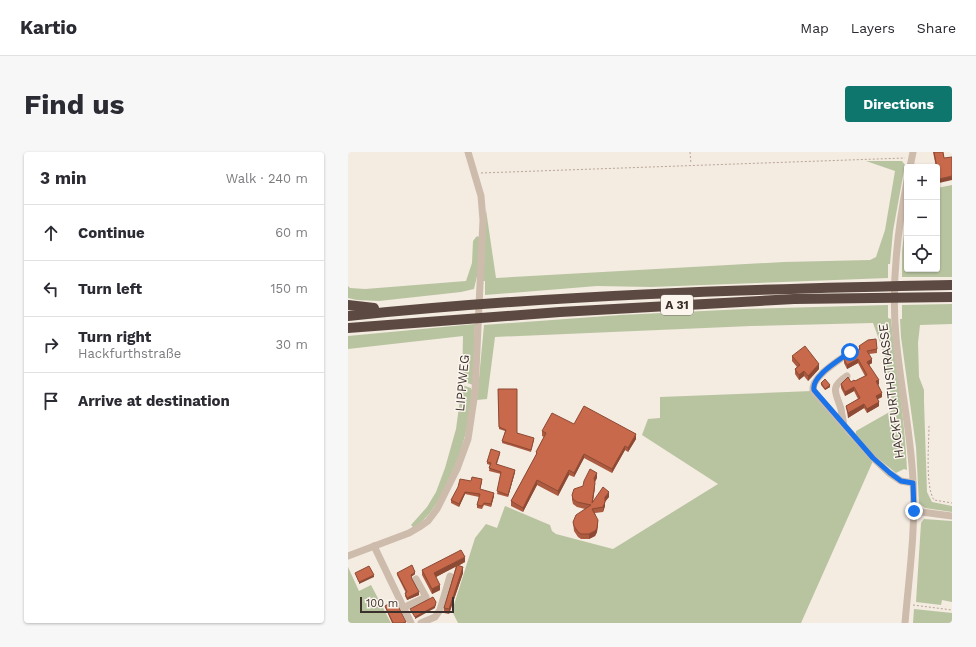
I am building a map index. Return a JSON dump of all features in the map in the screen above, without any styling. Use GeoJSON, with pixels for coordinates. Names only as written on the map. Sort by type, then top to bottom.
{"type":"FeatureCollection","features":[{"type":"Feature","properties":{"kind":"highway","name":"A 31"},"geometry":{"type":"LineString","coordinates":[[348,316],[556,299],[794,288],[952,285]]}},
{"type":"Feature","properties":{"kind":"highway","name":"A 31"},"geometry":{"type":"LineString","coordinates":[[348,328],[560,312],[794,299],[952,297]]}},
{"type":"Feature","properties":{"kind":"highway"},"geometry":{"type":"LineString","coordinates":[[348,305],[377,308],[388,312]]}},
{"type":"Feature","properties":{"kind":"street","name":"LIPPWEG"},"geometry":{"type":"LineString","coordinates":[[348,556],[409,533],[421,526],[433,514],[441,502],[457,469],[468,439],[475,392],[483,220],[481,196],[468,152]]}},
{"type":"Feature","properties":{"kind":"street"},"geometry":{"type":"LineString","coordinates":[[910,163],[913,152]]}},
{"type":"Feature","properties":{"kind":"street","name":"HACKFURTHSTRASSE"},"geometry":{"type":"LineString","coordinates":[[904,196],[898,226],[894,266],[894,318],[911,448],[913,483],[914,511],[905,623]]}},
{"type":"Feature","properties":{"kind":"street"},"geometry":{"type":"LineString","coordinates":[[850,352],[818,376],[813,386],[814,390],[873,458],[901,481],[913,483]]}},
{"type":"Feature","properties":{"kind":"street"},"geometry":{"type":"LineString","coordinates":[[844,426],[841,409],[835,392],[836,387],[847,376]]}},
{"type":"Feature","properties":{"kind":"street"},"geometry":{"type":"LineString","coordinates":[[914,511],[952,516]]}},
{"type":"Feature","properties":{"kind":"street"},"geometry":{"type":"LineString","coordinates":[[374,546],[410,623]]}},
{"type":"Feature","properties":{"kind":"street"},"geometry":{"type":"LineString","coordinates":[[421,623],[435,617],[440,610],[450,576]]}},
{"type":"Feature","properties":{"kind":"street"},"geometry":{"type":"LineString","coordinates":[[403,608],[426,597],[416,579]]}},
{"type":"Feature","properties":{"kind":"path"},"geometry":{"type":"LineString","coordinates":[[690,152],[691,165]]}},
{"type":"Feature","properties":{"kind":"path"},"geometry":{"type":"LineString","coordinates":[[474,174],[904,157],[910,163]]}},
{"type":"Feature","properties":{"kind":"path"},"geometry":{"type":"LineString","coordinates":[[929,426],[929,475],[931,495],[934,500],[952,503]]}},
{"type":"Feature","properties":{"kind":"path"},"geometry":{"type":"LineString","coordinates":[[906,604],[952,610]]}},
{"type":"Feature","properties":{"kind":"green space"},"geometry":{"type":"Polygon","coordinates":[[[866,161],[902,161],[904,164],[893,231],[890,264],[888,264],[888,278],[651,287],[597,286],[485,295],[485,281],[483,281],[486,210],[496,278],[784,262],[870,260],[876,257],[885,230],[895,171],[866,161]]]}},
{"type":"Feature","properties":{"kind":"green space"},"geometry":{"type":"Polygon","coordinates":[[[952,185],[952,277],[902,277],[902,251],[904,234],[904,272],[940,272],[940,187],[952,185]]]}},
{"type":"Feature","properties":{"kind":"green space"},"geometry":{"type":"Polygon","coordinates":[[[478,236],[480,239],[478,272],[474,289],[461,292],[379,301],[348,298],[348,286],[350,288],[365,289],[466,281],[472,263],[473,241],[478,236]]]}},
{"type":"Feature","properties":{"kind":"green space"},"geometry":{"type":"Polygon","coordinates":[[[952,304],[952,324],[920,325],[918,343],[919,377],[924,390],[927,492],[932,502],[952,506],[952,512],[925,508],[919,503],[916,447],[901,337],[900,319],[902,319],[902,305],[952,304]]]}},
{"type":"Feature","properties":{"kind":"green space"},"geometry":{"type":"Polygon","coordinates":[[[888,305],[888,318],[891,319],[902,413],[907,470],[904,469],[896,473],[875,456],[856,436],[856,431],[893,410],[885,356],[873,323],[751,326],[495,337],[487,399],[477,400],[484,325],[620,315],[745,309],[888,305]]]}},
{"type":"Feature","properties":{"kind":"green space"},"geometry":{"type":"Polygon","coordinates":[[[475,324],[473,385],[462,381],[463,336],[348,349],[348,336],[475,324]]]}},
{"type":"Feature","properties":{"kind":"green space"},"geometry":{"type":"Polygon","coordinates":[[[462,385],[471,388],[472,391],[467,429],[460,452],[451,475],[435,505],[424,519],[414,528],[411,525],[427,507],[436,492],[445,468],[456,429],[462,385]]]}},
{"type":"Feature","properties":{"kind":"green space"},"geometry":{"type":"Polygon","coordinates":[[[812,391],[848,435],[873,461],[801,623],[458,623],[452,611],[475,538],[486,524],[497,528],[505,506],[550,525],[552,531],[556,534],[613,549],[718,484],[642,435],[648,419],[660,418],[660,397],[812,391]]]}},
{"type":"Feature","properties":{"kind":"green space"},"geometry":{"type":"Polygon","coordinates":[[[924,519],[952,521],[952,602],[942,600],[941,605],[916,602],[921,523],[924,519]]]}},
{"type":"Feature","properties":{"kind":"green space"},"geometry":{"type":"Polygon","coordinates":[[[348,567],[359,591],[371,585],[391,623],[348,623],[348,567]]]}},
{"type":"Feature","properties":{"kind":"green space"},"geometry":{"type":"Polygon","coordinates":[[[914,609],[952,613],[952,623],[913,623],[914,609]]]}},
{"type":"Feature","properties":{"kind":"building"},"geometry":{"type":"Polygon","coordinates":[[[934,152],[943,152],[944,158],[952,157],[952,176],[940,179],[940,164],[936,164],[934,152]]]}},
{"type":"Feature","properties":{"kind":"building"},"geometry":{"type":"Polygon","coordinates":[[[876,339],[877,349],[867,351],[872,359],[867,362],[879,380],[876,381],[882,393],[876,396],[879,402],[867,409],[864,404],[848,413],[846,406],[860,398],[854,387],[845,392],[841,384],[848,377],[851,382],[867,375],[858,359],[847,365],[844,359],[860,349],[859,346],[868,340],[876,339]]]}},
{"type":"Feature","properties":{"kind":"building"},"geometry":{"type":"Polygon","coordinates":[[[805,346],[819,364],[808,376],[804,371],[799,375],[795,369],[800,365],[792,356],[805,346]]]}},
{"type":"Feature","properties":{"kind":"building"},"geometry":{"type":"Polygon","coordinates":[[[825,379],[830,385],[825,389],[821,383],[825,379]]]}},
{"type":"Feature","properties":{"kind":"building"},"geometry":{"type":"Polygon","coordinates":[[[498,389],[517,389],[517,433],[534,438],[531,450],[502,441],[506,430],[499,427],[498,389]]]}},
{"type":"Feature","properties":{"kind":"building"},"geometry":{"type":"Polygon","coordinates":[[[584,406],[636,434],[628,448],[625,446],[612,469],[584,454],[574,473],[569,470],[558,491],[537,480],[523,508],[511,501],[537,453],[536,452],[546,433],[542,431],[552,413],[574,424],[584,406]]]}},
{"type":"Feature","properties":{"kind":"building"},"geometry":{"type":"Polygon","coordinates":[[[491,449],[500,452],[496,464],[515,470],[508,495],[497,491],[501,472],[489,468],[491,463],[487,462],[491,449]]]}},
{"type":"Feature","properties":{"kind":"building"},"geometry":{"type":"Polygon","coordinates":[[[590,469],[597,473],[594,478],[595,483],[592,503],[603,487],[609,492],[605,497],[603,507],[592,509],[598,520],[595,531],[589,534],[581,534],[574,526],[573,522],[576,515],[591,505],[577,502],[573,499],[572,495],[574,489],[583,486],[590,469]]]}},
{"type":"Feature","properties":{"kind":"building"},"geometry":{"type":"Polygon","coordinates":[[[472,477],[482,479],[480,489],[494,493],[491,504],[484,503],[482,506],[477,505],[480,494],[465,492],[459,504],[451,500],[458,487],[460,479],[471,481],[472,477]]]}},
{"type":"Feature","properties":{"kind":"building"},"geometry":{"type":"Polygon","coordinates":[[[461,550],[465,557],[434,573],[440,585],[432,589],[422,570],[461,550]]]}},
{"type":"Feature","properties":{"kind":"building"},"geometry":{"type":"Polygon","coordinates":[[[412,565],[415,572],[411,575],[412,579],[419,592],[407,598],[405,593],[407,592],[397,573],[412,565]]]}},
{"type":"Feature","properties":{"kind":"building"},"geometry":{"type":"Polygon","coordinates":[[[457,565],[463,567],[449,609],[444,608],[457,565]]]}},
{"type":"Feature","properties":{"kind":"building"},"geometry":{"type":"Polygon","coordinates":[[[369,566],[374,575],[359,582],[355,573],[369,566]]]}},
{"type":"Feature","properties":{"kind":"building"},"geometry":{"type":"Polygon","coordinates":[[[433,597],[436,602],[435,606],[415,617],[410,609],[433,597]]]}},
{"type":"Feature","properties":{"kind":"building"},"geometry":{"type":"Polygon","coordinates":[[[395,600],[406,622],[393,623],[385,606],[395,600]]]}},
{"type":"Feature","properties":{"kind":"route"},"geometry":{"type":"LineString","coordinates":[[850,352],[818,376],[813,386],[814,390],[873,458],[901,481],[913,483],[914,511]]}}]}
